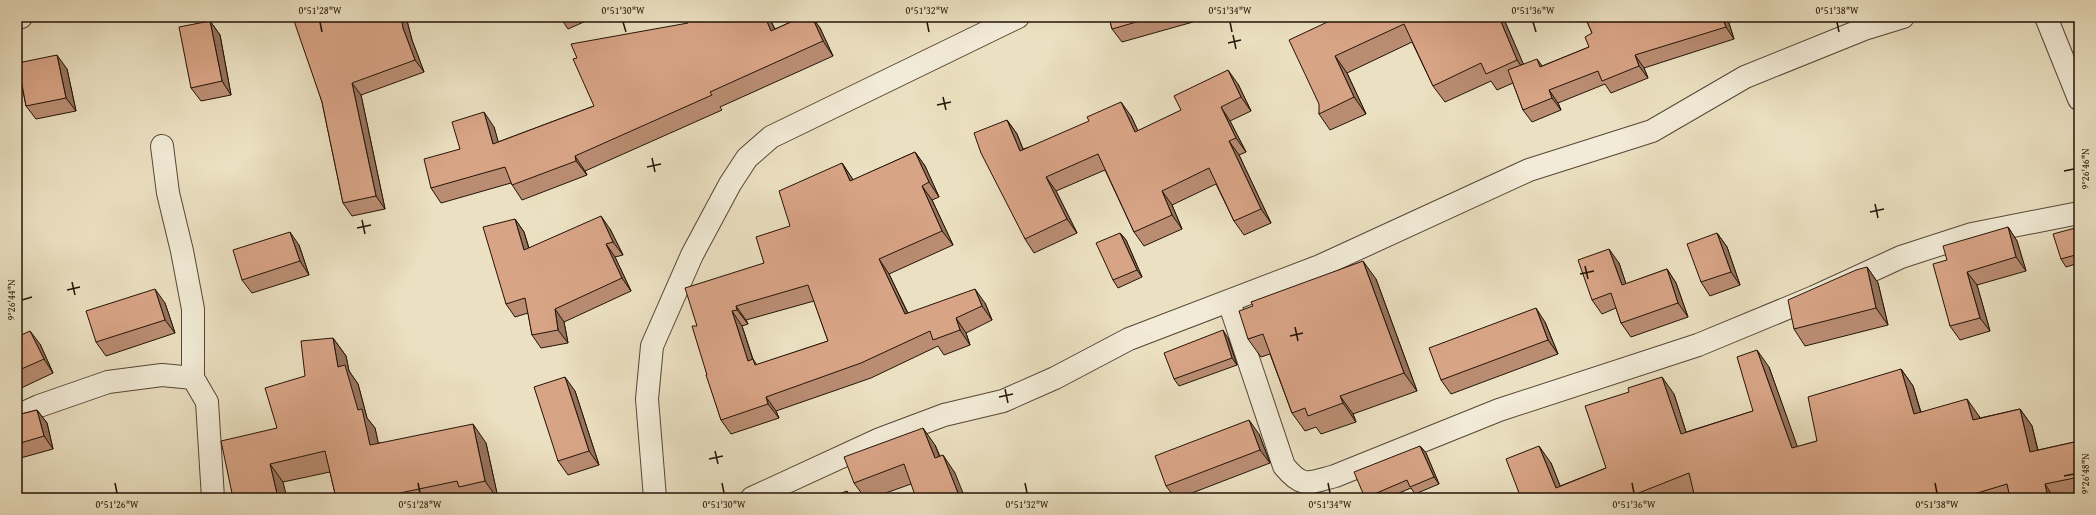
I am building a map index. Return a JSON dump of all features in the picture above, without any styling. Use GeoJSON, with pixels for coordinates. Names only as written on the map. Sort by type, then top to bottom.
{"type":"FeatureCollection","features":[{"type":"Feature","properties":{"kind":"street"},"geometry":{"type":"LineString","coordinates":[[17,18],[21,17]]}},
{"type":"Feature","properties":{"kind":"street"},"geometry":{"type":"LineString","coordinates":[[655,498],[647,399],[652,346],[692,255],[730,184],[747,158],[771,137],[1018,17]]}},
{"type":"Feature","properties":{"kind":"street"},"geometry":{"type":"LineString","coordinates":[[752,498],[880,438],[944,414],[1003,402],[1054,378],[1129,339],[1320,266],[1530,170],[1652,131],[1744,77],[1864,29],[1903,17]]}},
{"type":"Feature","properties":{"kind":"street"},"geometry":{"type":"LineString","coordinates":[[2046,17],[2079,99]]}},
{"type":"Feature","properties":{"kind":"street"},"geometry":{"type":"LineString","coordinates":[[162,146],[168,193],[182,251],[193,309],[193,378],[207,402],[213,498]]}},
{"type":"Feature","properties":{"kind":"street"},"geometry":{"type":"LineString","coordinates":[[1229,302],[1284,466],[1294,479],[1308,483],[1334,476],[1499,410],[1698,345],[1814,297],[1901,257],[1972,234],[2079,213]]}},
{"type":"Feature","properties":{"kind":"street"},"geometry":{"type":"LineString","coordinates":[[17,416],[39,406],[108,382],[162,375],[193,378]]}},
{"type":"Feature","properties":{"kind":"building"},"geometry":{"type":"Polygon","coordinates":[[[401,17],[403,28],[415,60],[352,83],[376,196],[343,203],[322,102],[293,18],[401,17]]]}},
{"type":"Feature","properties":{"kind":"building"},"geometry":{"type":"Polygon","coordinates":[[[685,17],[765,17],[771,31],[802,17],[812,17],[823,41],[710,92],[712,95],[575,156],[576,161],[512,185],[505,167],[431,188],[424,159],[460,149],[452,122],[484,112],[493,144],[594,106],[573,59],[577,58],[571,44],[688,23],[685,17]]]}},
{"type":"Feature","properties":{"kind":"building"},"geometry":{"type":"Polygon","coordinates":[[[1109,17],[1154,17],[1112,29],[1109,17]]]}},
{"type":"Feature","properties":{"kind":"building"},"geometry":{"type":"Polygon","coordinates":[[[1338,17],[1499,17],[1517,60],[1486,74],[1481,63],[1433,86],[1404,24],[1335,56],[1354,97],[1319,114],[1319,104],[1289,40],[1338,17]]]}},
{"type":"Feature","properties":{"kind":"building"},"geometry":{"type":"Polygon","coordinates":[[[1585,17],[1722,17],[1726,27],[1635,55],[1639,66],[1602,81],[1598,71],[1549,90],[1552,98],[1523,110],[1508,70],[1537,59],[1540,67],[1589,47],[1585,37],[1592,33],[1585,17]]]}},
{"type":"Feature","properties":{"kind":"building"},"geometry":{"type":"Polygon","coordinates":[[[210,21],[222,81],[191,88],[179,27],[210,21]]]}},
{"type":"Feature","properties":{"kind":"building"},"geometry":{"type":"Polygon","coordinates":[[[57,55],[66,98],[26,106],[18,63],[57,55]]]}},
{"type":"Feature","properties":{"kind":"building"},"geometry":{"type":"Polygon","coordinates":[[[1228,70],[1241,97],[1221,107],[1236,138],[1229,141],[1261,209],[1234,221],[1209,168],[1162,191],[1172,215],[1134,232],[1098,154],[1046,177],[1067,219],[1025,239],[981,153],[974,133],[1007,120],[1020,151],[1089,121],[1087,117],[1121,102],[1135,132],[1181,110],[1174,96],[1228,70]]]}},
{"type":"Feature","properties":{"kind":"building"},"geometry":{"type":"Polygon","coordinates":[[[915,152],[929,182],[922,186],[942,231],[879,259],[905,314],[975,289],[982,306],[956,318],[960,330],[933,340],[930,331],[861,363],[766,397],[768,404],[721,420],[692,326],[697,326],[685,288],[764,263],[756,237],[790,226],[779,191],[842,163],[850,181],[915,152]],[[808,285],[736,306],[737,310],[732,311],[748,361],[753,359],[755,365],[828,341],[808,285]]]}},
{"type":"Feature","properties":{"kind":"building"},"geometry":{"type":"Polygon","coordinates":[[[601,216],[613,242],[606,244],[622,278],[555,309],[558,330],[532,335],[525,298],[506,304],[483,227],[515,219],[524,250],[601,216]]]}},
{"type":"Feature","properties":{"kind":"building"},"geometry":{"type":"Polygon","coordinates":[[[2008,227],[2016,257],[1967,272],[1980,318],[1950,326],[1933,264],[1947,260],[1943,246],[2008,227]]]}},
{"type":"Feature","properties":{"kind":"building"},"geometry":{"type":"Polygon","coordinates":[[[2079,227],[2079,254],[2061,259],[2053,234],[2079,227]]]}},
{"type":"Feature","properties":{"kind":"building"},"geometry":{"type":"Polygon","coordinates":[[[290,232],[300,261],[242,280],[233,250],[290,232]]]}},
{"type":"Feature","properties":{"kind":"building"},"geometry":{"type":"Polygon","coordinates":[[[1120,233],[1137,270],[1113,280],[1096,243],[1120,233]]]}},
{"type":"Feature","properties":{"kind":"building"},"geometry":{"type":"Polygon","coordinates":[[[1717,233],[1731,272],[1701,282],[1687,244],[1717,233]]]}},
{"type":"Feature","properties":{"kind":"building"},"geometry":{"type":"Polygon","coordinates":[[[1609,249],[1622,285],[1667,269],[1678,303],[1621,323],[1611,293],[1592,300],[1578,260],[1609,249]]]}},
{"type":"Feature","properties":{"kind":"building"},"geometry":{"type":"Polygon","coordinates":[[[1363,261],[1404,373],[1340,396],[1343,403],[1308,416],[1305,408],[1292,413],[1263,334],[1248,339],[1239,311],[1253,306],[1251,302],[1363,261]]]}},
{"type":"Feature","properties":{"kind":"building"},"geometry":{"type":"Polygon","coordinates":[[[1867,267],[1876,308],[1794,329],[1788,300],[1856,270],[1867,267]]]}},
{"type":"Feature","properties":{"kind":"building"},"geometry":{"type":"Polygon","coordinates":[[[155,289],[165,320],[96,342],[86,311],[155,289]]]}},
{"type":"Feature","properties":{"kind":"building"},"geometry":{"type":"Polygon","coordinates":[[[1536,308],[1548,340],[1441,380],[1429,348],[1536,308]]]}},
{"type":"Feature","properties":{"kind":"building"},"geometry":{"type":"Polygon","coordinates":[[[1223,330],[1232,358],[1174,379],[1164,353],[1223,330]]]}},
{"type":"Feature","properties":{"kind":"building"},"geometry":{"type":"Polygon","coordinates":[[[30,331],[44,359],[17,371],[17,337],[30,331]]]}},
{"type":"Feature","properties":{"kind":"building"},"geometry":{"type":"Polygon","coordinates":[[[333,338],[338,367],[345,365],[358,410],[362,409],[370,445],[473,424],[485,481],[459,487],[457,481],[381,498],[336,498],[325,451],[270,464],[278,498],[233,498],[221,441],[277,428],[265,388],[305,376],[301,341],[333,338]]]}},
{"type":"Feature","properties":{"kind":"building"},"geometry":{"type":"Polygon","coordinates":[[[1757,350],[1792,448],[1817,441],[1808,397],[1901,369],[1914,414],[1967,399],[1973,420],[2020,409],[2030,452],[2079,441],[2079,477],[2045,484],[2048,498],[2010,498],[2007,484],[1961,498],[1695,498],[1689,473],[1626,498],[1521,498],[1506,459],[1539,446],[1556,488],[1606,468],[1585,406],[1629,392],[1628,388],[1662,377],[1681,434],[1753,411],[1737,357],[1757,350]]]}},
{"type":"Feature","properties":{"kind":"building"},"geometry":{"type":"Polygon","coordinates":[[[565,377],[589,451],[558,461],[534,387],[565,377]]]}},
{"type":"Feature","properties":{"kind":"building"},"geometry":{"type":"Polygon","coordinates":[[[37,410],[44,436],[17,444],[17,415],[37,410]]]}},
{"type":"Feature","properties":{"kind":"building"},"geometry":{"type":"Polygon","coordinates":[[[1249,420],[1260,450],[1166,486],[1155,456],[1249,420]]]}},
{"type":"Feature","properties":{"kind":"building"},"geometry":{"type":"Polygon","coordinates":[[[923,428],[935,458],[943,455],[960,498],[916,498],[904,464],[854,483],[844,457],[923,428]]]}},
{"type":"Feature","properties":{"kind":"building"},"geometry":{"type":"Polygon","coordinates":[[[1420,446],[1434,477],[1410,487],[1407,480],[1365,498],[1354,472],[1420,446]]]}},
{"type":"Feature","properties":{"kind":"building"},"geometry":{"type":"Polygon","coordinates":[[[847,491],[849,498],[828,498],[847,491]]]}}]}
